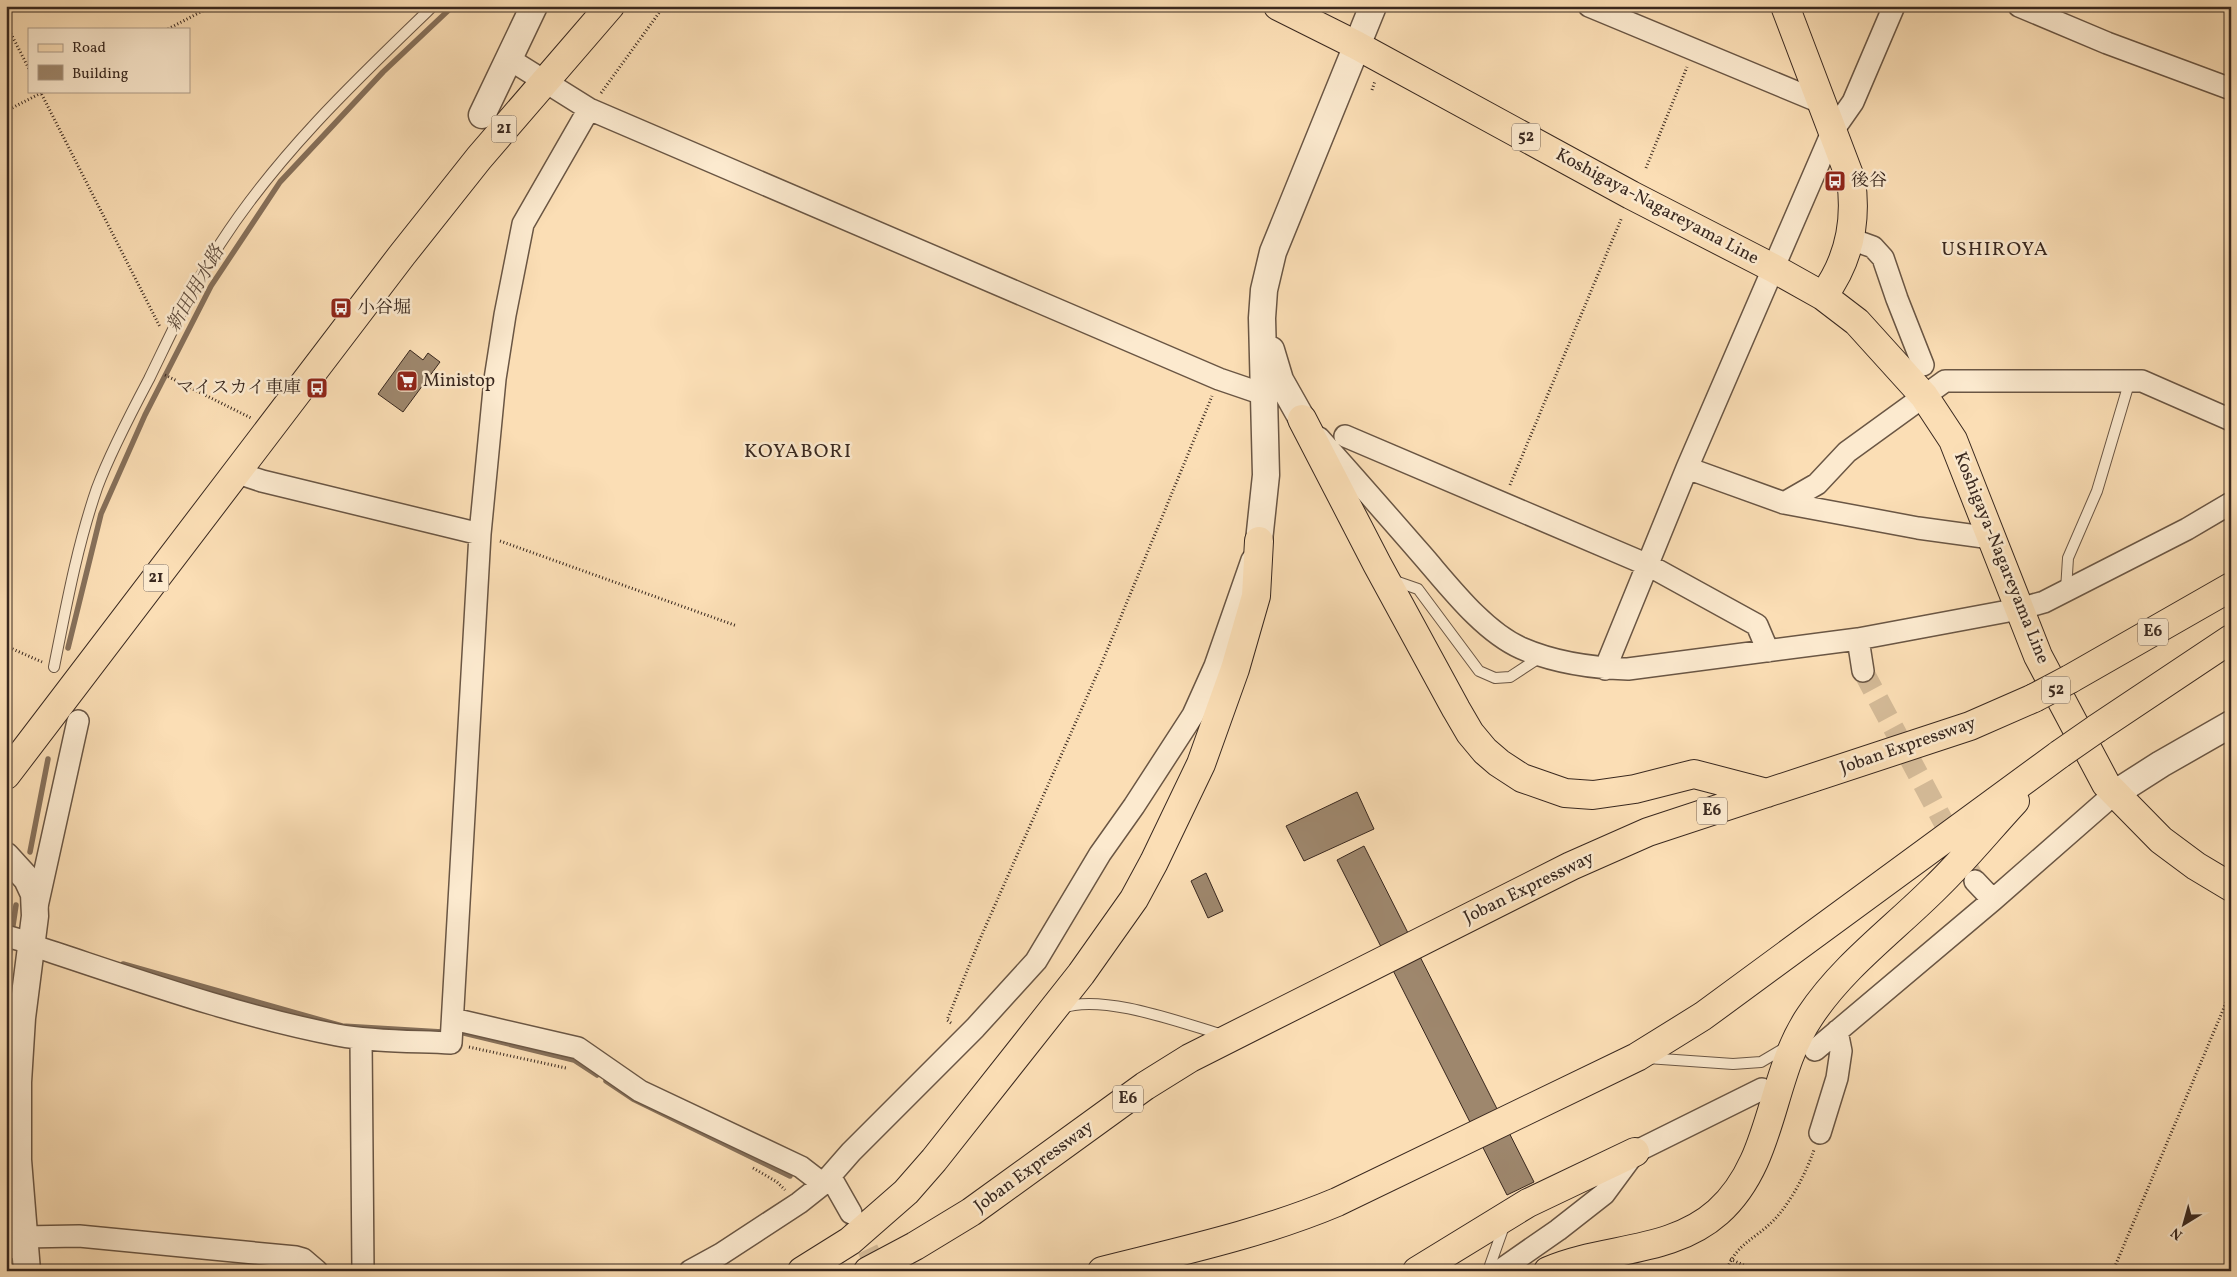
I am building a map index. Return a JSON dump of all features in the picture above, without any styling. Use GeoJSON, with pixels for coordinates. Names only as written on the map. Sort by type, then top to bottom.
{"type":"FeatureCollection","features":[{"type":"Feature","properties":{"kind":"main road","name":"21"},"geometry":{"type":"LineString","coordinates":[[6,775],[235,472],[479,158],[610,6]]}},
{"type":"Feature","properties":{"kind":"main road","name":"Koshigaya-Nagareyama Line"},"geometry":{"type":"LineString","coordinates":[[1278,6],[1356,46],[1631,195],[1773,268],[1823,296],[1870,335],[1924,396],[1953,440],[2038,656],[2097,769],[2114,794],[2161,840],[2196,866],[2231,888]]}},
{"type":"Feature","properties":{"kind":"main road"},"geometry":{"type":"LineString","coordinates":[[1785,6],[1850,180],[1854,217],[1851,239],[1833,283],[1823,296]]}},
{"type":"Feature","properties":{"kind":"main road"},"geometry":{"type":"LineString","coordinates":[[1302,419],[1384,577],[1456,709],[1470,733],[1499,764],[1522,778],[1565,793],[1593,795],[1635,789],[1694,774],[1767,793]]}},
{"type":"Feature","properties":{"kind":"main road"},"geometry":{"type":"LineString","coordinates":[[802,1271],[850,1241],[906,1192],[934,1160],[1081,974],[1134,899],[1202,764],[1236,669],[1256,596],[1259,541]]}},
{"type":"Feature","properties":{"kind":"main road","name":"Joban Expressway"},"geometry":{"type":"LineString","coordinates":[[868,1271],[916,1246],[971,1212],[1145,1086],[1190,1058],[1230,1037],[1571,866],[1648,832],[1970,726],[2034,698],[2231,587]]}},
{"type":"Feature","properties":{"kind":"main road"},"geometry":{"type":"LineString","coordinates":[[1102,1271],[1261,1230],[1299,1218],[1337,1202],[1637,1057],[1703,1016],[1734,994],[2055,757],[2231,639]]}},
{"type":"Feature","properties":{"kind":"main road"},"geometry":{"type":"LineString","coordinates":[[1548,1271],[1602,1256],[1650,1246],[1698,1226],[1717,1212],[1734,1195],[1750,1169],[1804,1046],[1809,1017],[1827,993],[1937,886],[2055,757]]}},
{"type":"Feature","properties":{"kind":"main road"},"geometry":{"type":"LineString","coordinates":[[1417,1271],[1510,1214],[1635,1152]]}},
{"type":"Feature","properties":{"kind":"street"},"geometry":{"type":"LineString","coordinates":[[482,115],[534,6]]}},
{"type":"Feature","properties":{"kind":"street"},"geometry":{"type":"LineString","coordinates":[[690,1271],[721,1254],[799,1203],[826,1180],[851,1152],[967,1036],[1036,961],[1100,854],[1134,806],[1193,715],[1215,666],[1259,541],[1266,475],[1262,318],[1264,290],[1273,252],[1373,6]]}},
{"type":"Feature","properties":{"kind":"street"},"geometry":{"type":"LineString","coordinates":[[1589,6],[1820,102]]}},
{"type":"Feature","properties":{"kind":"street"},"geometry":{"type":"LineString","coordinates":[[1605,668],[1687,468],[1832,132],[1853,102],[1894,6]]}},
{"type":"Feature","properties":{"kind":"street"},"geometry":{"type":"LineString","coordinates":[[2019,6],[2116,46],[2231,89]]}},
{"type":"Feature","properties":{"kind":"street"},"geometry":{"type":"LineString","coordinates":[[508,59],[589,109],[1219,379],[1263,394]]}},
{"type":"Feature","properties":{"kind":"street"},"geometry":{"type":"LineString","coordinates":[[6,936],[219,1006],[330,1034],[361,1039],[451,1043],[454,1019],[480,534],[495,379],[505,315],[523,224],[589,109]]}},
{"type":"Feature","properties":{"kind":"street"},"geometry":{"type":"LineString","coordinates":[[1851,239],[1873,246],[1883,258],[1923,366]]}},
{"type":"Feature","properties":{"kind":"street"},"geometry":{"type":"LineString","coordinates":[[1262,318],[1280,380],[1302,419],[1453,590],[1489,626],[1519,647],[1542,656],[1605,668],[1628,669],[1858,640],[2019,609],[2044,602],[2187,529],[2231,503]]}},
{"type":"Feature","properties":{"kind":"street"},"geometry":{"type":"LineString","coordinates":[[1784,503],[1817,484],[1847,452],[1945,381],[2142,381],[2231,420]]}},
{"type":"Feature","properties":{"kind":"street"},"geometry":{"type":"LineString","coordinates":[[1345,436],[1648,565],[1757,625],[1768,651]]}},
{"type":"Feature","properties":{"kind":"street"},"geometry":{"type":"LineString","coordinates":[[1687,468],[1784,503],[1918,528],[1991,538]]}},
{"type":"Feature","properties":{"kind":"street"},"geometry":{"type":"LineString","coordinates":[[235,472],[262,481],[480,534]]}},
{"type":"Feature","properties":{"kind":"street"},"geometry":{"type":"LineString","coordinates":[[1858,640],[1863,671]]}},
{"type":"Feature","properties":{"kind":"street"},"geometry":{"type":"LineString","coordinates":[[78,722],[35,916],[22,1018],[18,1082],[20,1251],[80,1236],[296,1257],[303,1259],[317,1271]]}},
{"type":"Feature","properties":{"kind":"street"},"geometry":{"type":"LineString","coordinates":[[1804,1046],[1837,1031],[1993,900],[2114,794],[2161,764],[2231,724]]}},
{"type":"Feature","properties":{"kind":"street"},"geometry":{"type":"LineString","coordinates":[[6,856],[27,879],[34,894],[35,916]]}},
{"type":"Feature","properties":{"kind":"street"},"geometry":{"type":"LineString","coordinates":[[1975,881],[1993,900]]}},
{"type":"Feature","properties":{"kind":"street"},"geometry":{"type":"LineString","coordinates":[[454,1019],[578,1048],[640,1090],[826,1180],[851,1213]]}},
{"type":"Feature","properties":{"kind":"street"},"geometry":{"type":"LineString","coordinates":[[1820,1133],[1837,1078],[1842,1051],[1837,1031]]}},
{"type":"Feature","properties":{"kind":"street"},"geometry":{"type":"LineString","coordinates":[[361,1039],[363,1271]]}},
{"type":"Feature","properties":{"kind":"street"},"geometry":{"type":"LineString","coordinates":[[1498,1271],[1558,1230],[1604,1194],[1635,1152],[1762,1089]]}},
{"type":"Feature","properties":{"kind":"lane"},"geometry":{"type":"LineString","coordinates":[[54,667],[76,557],[97,487],[166,340],[220,244],[284,158],[332,106],[433,6]]}},
{"type":"Feature","properties":{"kind":"lane"},"geometry":{"type":"LineString","coordinates":[[2066,591],[2068,558],[2097,491],[2130,380]]}},
{"type":"Feature","properties":{"kind":"lane"},"geometry":{"type":"LineString","coordinates":[[1384,577],[1418,589],[1479,671],[1494,678],[1510,677],[1542,656]]}},
{"type":"Feature","properties":{"kind":"lane"},"geometry":{"type":"LineString","coordinates":[[1049,1013],[1065,1006],[1092,1004],[1126,1008],[1230,1037]]}},
{"type":"Feature","properties":{"kind":"lane"},"geometry":{"type":"LineString","coordinates":[[1637,1057],[1733,1064],[1761,1062],[1804,1046]]}},
{"type":"Feature","properties":{"kind":"lane"},"geometry":{"type":"LineString","coordinates":[[1488,1271],[1496,1252],[1498,1239],[1510,1214]]}},
{"type":"Feature","properties":{"kind":"path"},"geometry":{"type":"LineString","coordinates":[[170,28],[212,6]]}},
{"type":"Feature","properties":{"kind":"path"},"geometry":{"type":"LineString","coordinates":[[589,109],[664,6]]}},
{"type":"Feature","properties":{"kind":"path"},"geometry":{"type":"LineString","coordinates":[[6,24],[28,67]]}},
{"type":"Feature","properties":{"kind":"path"},"geometry":{"type":"LineString","coordinates":[[1646,168],[1694,50]]}},
{"type":"Feature","properties":{"kind":"path"},"geometry":{"type":"LineString","coordinates":[[6,111],[42,92],[166,340]]}},
{"type":"Feature","properties":{"kind":"path"},"geometry":{"type":"LineString","coordinates":[[1503,502],[1631,195]]}},
{"type":"Feature","properties":{"kind":"path"},"geometry":{"type":"LineString","coordinates":[[967,1036],[947,1020],[1100,664],[1219,379]]}},
{"type":"Feature","properties":{"kind":"path"},"geometry":{"type":"LineString","coordinates":[[175,381],[269,428]]}},
{"type":"Feature","properties":{"kind":"path"},"geometry":{"type":"LineString","coordinates":[[480,534],[737,626]]}},
{"type":"Feature","properties":{"kind":"path"},"geometry":{"type":"LineString","coordinates":[[6,646],[54,667]]}},
{"type":"Feature","properties":{"kind":"path"},"geometry":{"type":"LineString","coordinates":[[2113,1271],[2231,991]]}},
{"type":"Feature","properties":{"kind":"path"},"geometry":{"type":"LineString","coordinates":[[1726,1271],[1730,1259],[1738,1248],[1774,1220],[1795,1190],[1809,1165],[1820,1133]]}},
{"type":"Feature","properties":{"kind":"path"},"geometry":{"type":"LineString","coordinates":[[1730,1259],[1757,1271]]}},
{"type":"Feature","properties":{"kind":"building"},"geometry":{"type":"Polygon","coordinates":[[[410,350],[423,360],[428,353],[440,362],[403,412],[378,394],[410,350]]]}},
{"type":"Feature","properties":{"kind":"building"},"geometry":{"type":"Polygon","coordinates":[[[1357,792],[1374,829],[1304,861],[1286,826],[1357,792]]]}},
{"type":"Feature","properties":{"kind":"building"},"geometry":{"type":"Polygon","coordinates":[[[1364,846],[1534,1182],[1507,1195],[1337,860],[1364,846]]]}},
{"type":"Feature","properties":{"kind":"building"},"geometry":{"type":"Polygon","coordinates":[[[1206,873],[1223,911],[1208,918],[1191,881],[1206,873]]]}},
{"type":"Feature","properties":{"kind":"waterway","name":"新田用水路"},"geometry":{"type":"LineString","coordinates":[[68,648],[101,514],[145,415],[211,286],[280,182],[383,72],[453,6]]}},
{"type":"Feature","properties":{"kind":"waterway","name":"新田用水路"},"geometry":{"type":"LineString","coordinates":[[30,852],[48,759]]}},
{"type":"Feature","properties":{"kind":"waterway","name":"新田用水路"},"geometry":{"type":"LineString","coordinates":[[12,932],[16,905]]}},
{"type":"Feature","properties":{"kind":"waterway","name":"新田用水路"},"geometry":{"type":"LineString","coordinates":[[6,982],[11,942]]}},
{"type":"Feature","properties":{"kind":"waterway"},"geometry":{"type":"LineString","coordinates":[[123,964],[342,1026],[442,1032]]}},
{"type":"Feature","properties":{"kind":"waterway"},"geometry":{"type":"LineString","coordinates":[[464,1033],[574,1060],[597,1075]]}},
{"type":"Feature","properties":{"kind":"waterway"},"geometry":{"type":"LineString","coordinates":[[606,1081],[633,1099],[790,1176]]}},
{"type":"Feature","properties":{"kind":"waterway","name":"新田用水路"},"geometry":{"type":"LineString","coordinates":[[7,1253],[8,1271]]}},
{"type":"Feature","properties":{"kind":"tunnel"},"geometry":{"type":"LineString","coordinates":[[1863,671],[1975,881]]}},
{"type":"Feature","properties":{"kind":"tunnel"},"geometry":{"type":"LineString","coordinates":[[854,1220],[878,1271]]}},
{"type":"Feature","properties":{"kind":"place","name":"後谷"},"geometry":{"type":"Point","coordinates":[1835,181]}},
{"type":"Feature","properties":{"kind":"place","name":"小谷堀"},"geometry":{"type":"Point","coordinates":[341,308]}},
{"type":"Feature","properties":{"kind":"place","name":"Ministop"},"geometry":{"type":"Point","coordinates":[407,381]}},
{"type":"Feature","properties":{"kind":"place","name":"マイスカイ車庫"},"geometry":{"type":"Point","coordinates":[317,388]}},
{"type":"Feature","properties":{"kind":"district","name":"USHIROYA"},"geometry":{"type":"Point","coordinates":[1995,250]}},
{"type":"Feature","properties":{"kind":"district","name":"KOYABORI"},"geometry":{"type":"Point","coordinates":[798,452]}}]}
